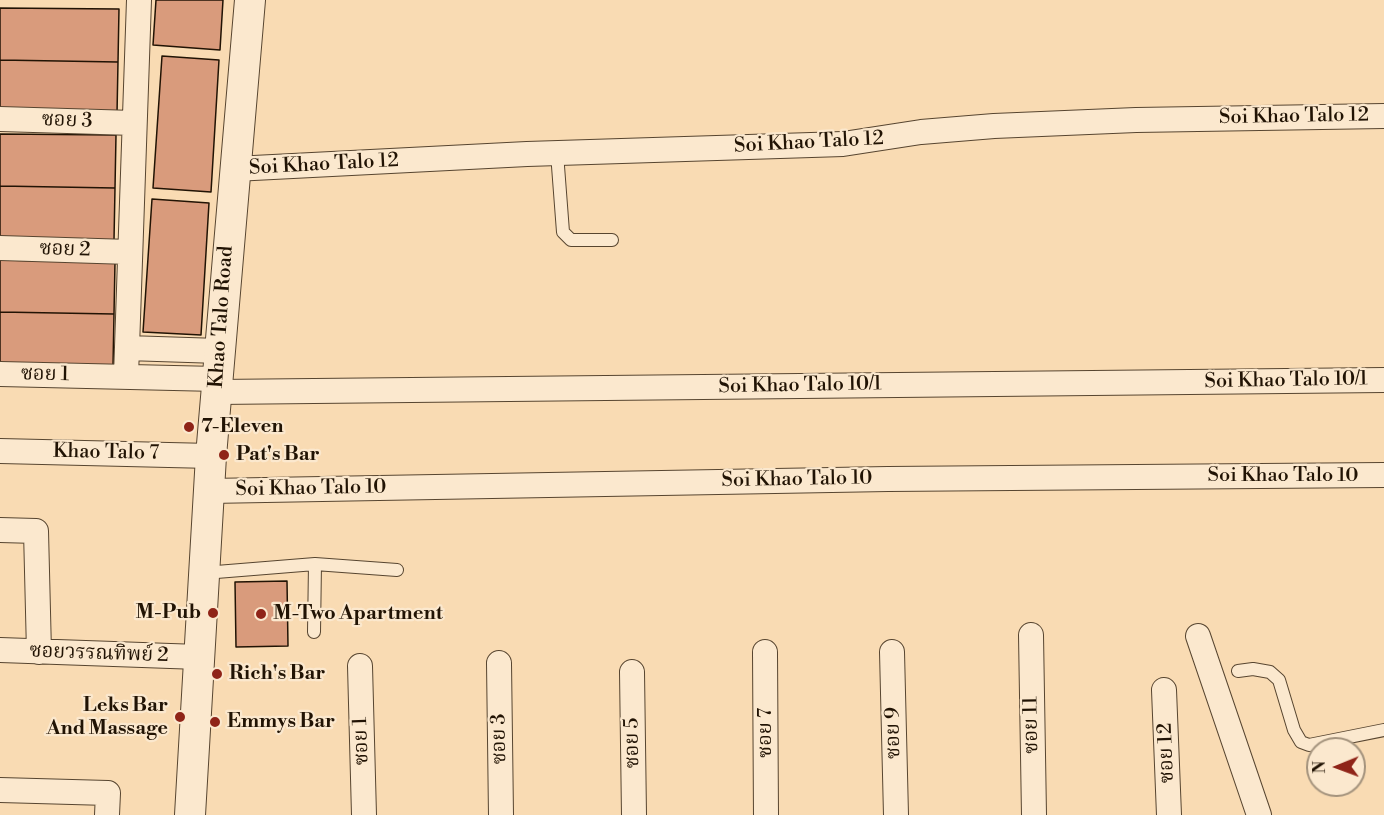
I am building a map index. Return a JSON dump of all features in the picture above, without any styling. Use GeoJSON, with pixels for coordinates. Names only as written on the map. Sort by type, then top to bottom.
{"type":"FeatureCollection","features":[{"type":"Feature","properties":{"kind":"street"},"geometry":{"type":"LineString","coordinates":[[126,376],[139,0],[133,0]]}},
{"type":"Feature","properties":{"kind":"street","name":"Khao Talo Road"},"geometry":{"type":"LineString","coordinates":[[190,815],[211,456],[250,0]]}},
{"type":"Feature","properties":{"kind":"street","name":"Soi Khao Talo 12"},"geometry":{"type":"LineString","coordinates":[[234,169],[557,153],[843,144],[921,132],[1053,124],[1384,116]]}},
{"type":"Feature","properties":{"kind":"street","name":"ซอย 3"},"geometry":{"type":"LineString","coordinates":[[0,119],[134,123]]}},
{"type":"Feature","properties":{"kind":"street","name":"ซอย 2"},"geometry":{"type":"LineString","coordinates":[[0,248],[130,252]]}},
{"type":"Feature","properties":{"kind":"street"},"geometry":{"type":"LineString","coordinates":[[127,348],[218,374]]}},
{"type":"Feature","properties":{"kind":"street","name":"ซอย 1"},"geometry":{"type":"LineString","coordinates":[[0,374],[126,376],[218,374]]}},
{"type":"Feature","properties":{"kind":"street","name":"Soi Khao Talo 10/1"},"geometry":{"type":"LineString","coordinates":[[218,374],[1384,380]]}},
{"type":"Feature","properties":{"kind":"street","name":"Khao Talo 7"},"geometry":{"type":"LineString","coordinates":[[0,451],[211,456]]}},
{"type":"Feature","properties":{"kind":"street","name":"Soi Khao Talo 10"},"geometry":{"type":"LineString","coordinates":[[209,491],[876,479],[1384,475]]}},
{"type":"Feature","properties":{"kind":"street"},"geometry":{"type":"LineString","coordinates":[[0,530],[36,531],[39,652]]}},
{"type":"Feature","properties":{"kind":"street","name":"ซอย 11"},"geometry":{"type":"LineString","coordinates":[[1031,635],[1034,815]]}},
{"type":"Feature","properties":{"kind":"street"},"geometry":{"type":"LineString","coordinates":[[1197,636],[1259,815]]}},
{"type":"Feature","properties":{"kind":"street","name":"ซอยวรรณทิพย์ 2"},"geometry":{"type":"LineString","coordinates":[[0,650],[199,657]]}},
{"type":"Feature","properties":{"kind":"street","name":"ซอย 7"},"geometry":{"type":"LineString","coordinates":[[765,652],[766,815]]}},
{"type":"Feature","properties":{"kind":"street","name":"ซอย 9"},"geometry":{"type":"LineString","coordinates":[[892,652],[896,815]]}},
{"type":"Feature","properties":{"kind":"street","name":"ซอย 3"},"geometry":{"type":"LineString","coordinates":[[499,663],[501,815]]}},
{"type":"Feature","properties":{"kind":"street","name":"ซอย 1"},"geometry":{"type":"LineString","coordinates":[[360,666],[364,815]]}},
{"type":"Feature","properties":{"kind":"street","name":"ซอย 5"},"geometry":{"type":"LineString","coordinates":[[632,672],[634,815]]}},
{"type":"Feature","properties":{"kind":"street","name":"ซอย 12"},"geometry":{"type":"LineString","coordinates":[[1164,690],[1169,815]]}},
{"type":"Feature","properties":{"kind":"street"},"geometry":{"type":"LineString","coordinates":[[0,790],[108,793],[107,815]]}},
{"type":"Feature","properties":{"kind":"lane"},"geometry":{"type":"LineString","coordinates":[[557,153],[563,232],[571,240],[612,240]]}},
{"type":"Feature","properties":{"kind":"lane"},"geometry":{"type":"LineString","coordinates":[[314,632],[315,564]]}},
{"type":"Feature","properties":{"kind":"lane"},"geometry":{"type":"LineString","coordinates":[[203,573],[315,564],[397,570]]}},
{"type":"Feature","properties":{"kind":"lane"},"geometry":{"type":"LineString","coordinates":[[1238,671],[1253,669],[1270,672],[1279,680],[1294,730],[1301,742],[1309,745],[1384,730]]}},
{"type":"Feature","properties":{"kind":"building"},"geometry":{"type":"Polygon","coordinates":[[[156,0],[223,0],[220,50],[153,45],[156,0]]]}},
{"type":"Feature","properties":{"kind":"building"},"geometry":{"type":"Polygon","coordinates":[[[0,8],[119,9],[118,62],[0,60],[0,8]]]}},
{"type":"Feature","properties":{"kind":"building"},"geometry":{"type":"Polygon","coordinates":[[[162,56],[219,60],[211,192],[153,188],[162,56]]]}},
{"type":"Feature","properties":{"kind":"building"},"geometry":{"type":"Polygon","coordinates":[[[0,60],[118,62],[117,114],[0,110],[0,60]]]}},
{"type":"Feature","properties":{"kind":"building"},"geometry":{"type":"Polygon","coordinates":[[[0,134],[116,135],[115,188],[0,186],[0,134]]]}},
{"type":"Feature","properties":{"kind":"building"},"geometry":{"type":"Polygon","coordinates":[[[0,186],[115,188],[114,240],[0,237],[0,186]]]}},
{"type":"Feature","properties":{"kind":"building"},"geometry":{"type":"Polygon","coordinates":[[[152,199],[209,203],[201,335],[143,332],[152,199]]]}},
{"type":"Feature","properties":{"kind":"building"},"geometry":{"type":"Polygon","coordinates":[[[0,260],[115,262],[114,314],[0,312],[0,260]]]}},
{"type":"Feature","properties":{"kind":"building"},"geometry":{"type":"Polygon","coordinates":[[[0,312],[114,314],[113,366],[0,363],[0,312]]]}},
{"type":"Feature","properties":{"kind":"building","name":"M-Two Apartment"},"geometry":{"type":"Polygon","coordinates":[[[287,581],[288,646],[236,647],[235,582],[287,581]]]}},
{"type":"Feature","properties":{"kind":"place","name":"7-Eleven"},"geometry":{"type":"Point","coordinates":[189,427]}},
{"type":"Feature","properties":{"kind":"place","name":"Pat's Bar"},"geometry":{"type":"Point","coordinates":[224,455]}},
{"type":"Feature","properties":{"kind":"place","name":"M-Pub"},"geometry":{"type":"Point","coordinates":[213,613]}},
{"type":"Feature","properties":{"kind":"place","name":"M-Two Apartment"},"geometry":{"type":"Point","coordinates":[261,614]}},
{"type":"Feature","properties":{"kind":"place","name":"Rich's Bar"},"geometry":{"type":"Point","coordinates":[217,674]}},
{"type":"Feature","properties":{"kind":"place","name":"Leks Bar And Massage"},"geometry":{"type":"Point","coordinates":[180,717]}},
{"type":"Feature","properties":{"kind":"place","name":"Emmys Bar"},"geometry":{"type":"Point","coordinates":[215,722]}}]}
